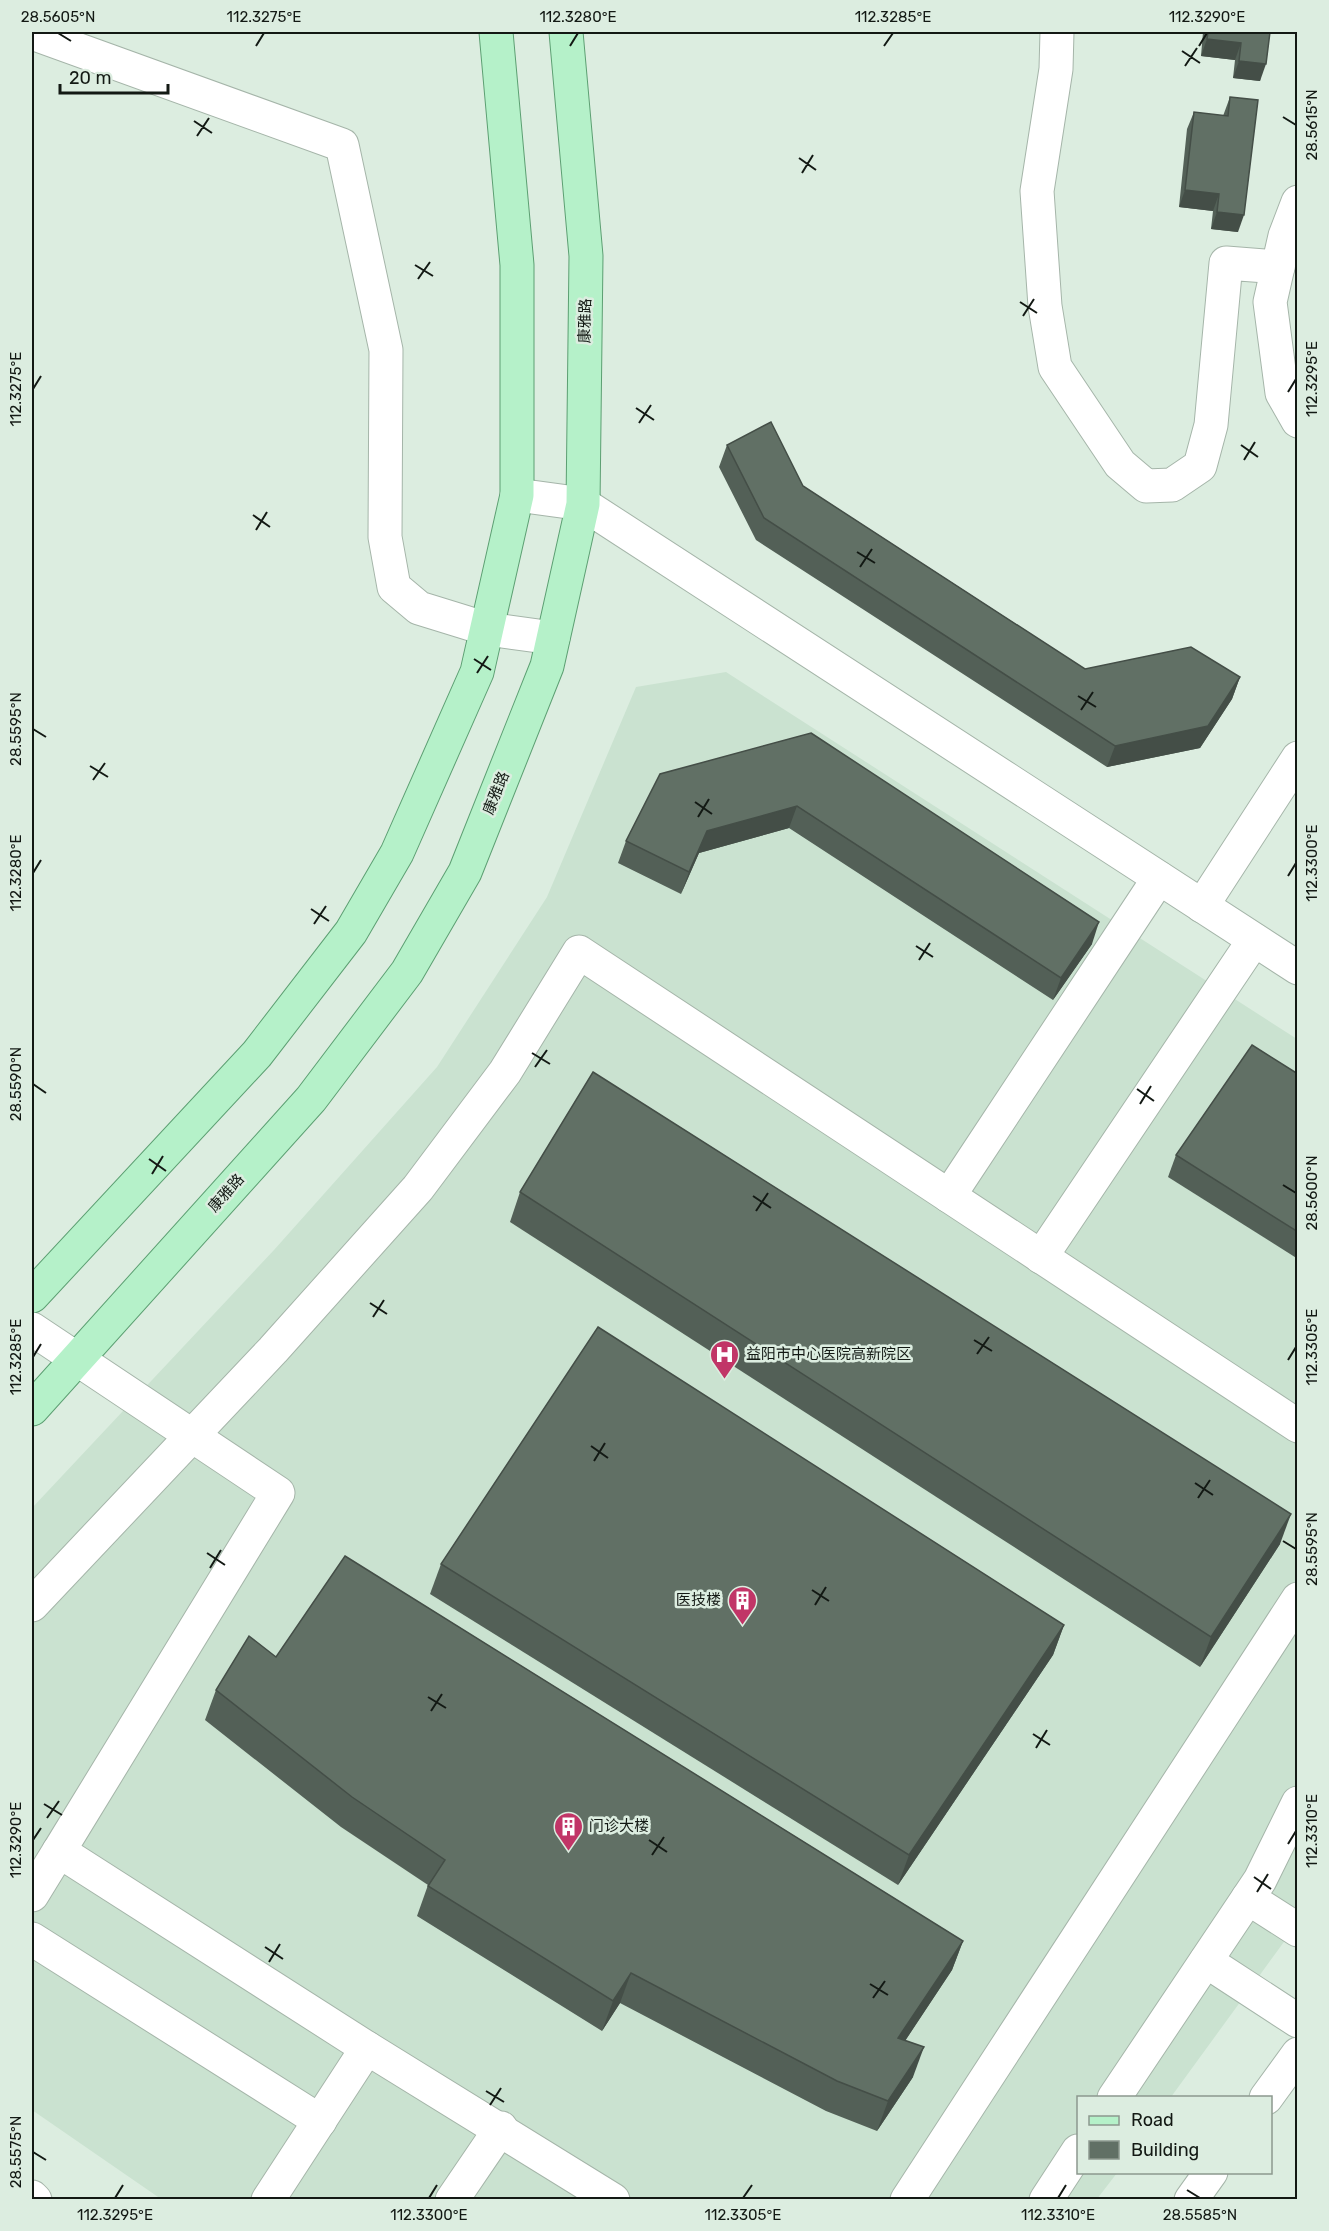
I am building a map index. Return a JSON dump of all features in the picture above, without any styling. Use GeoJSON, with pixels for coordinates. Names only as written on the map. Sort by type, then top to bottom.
{"type":"FeatureCollection","features":[{"type":"Feature","properties":{"kind":"main road"},"geometry":{"type":"LineString","coordinates":[[32,1296],[257,1054],[351,932],[398,854],[477,672],[517,495],[517,265],[496,32]]}},
{"type":"Feature","properties":{"kind":"main road","name":"康雅路"},"geometry":{"type":"LineString","coordinates":[[32,1409],[311,1099],[407,972],[465,872],[546,666],[583,504],[586,256],[566,32]]}},
{"type":"Feature","properties":{"kind":"street"},"geometry":{"type":"LineString","coordinates":[[1056,32],[1056,69],[1037,191],[1046,306],[1055,367],[1120,464],[1146,486],[1172,485],[1200,466],[1211,425],[1226,263],[1278,267]]}},
{"type":"Feature","properties":{"kind":"street"},"geometry":{"type":"LineString","coordinates":[[32,33],[342,146],[386,350],[385,537],[394,587],[419,608],[487,629],[553,638]]}},
{"type":"Feature","properties":{"kind":"street"},"geometry":{"type":"LineString","coordinates":[[1298,202],[1285,236],[1270,302],[1282,393],[1298,422]]}},
{"type":"Feature","properties":{"kind":"street"},"geometry":{"type":"LineString","coordinates":[[517,495],[583,504],[1298,968]]}},
{"type":"Feature","properties":{"kind":"street"},"geometry":{"type":"LineString","coordinates":[[1211,912],[1298,758]]}},
{"type":"Feature","properties":{"kind":"street"},"geometry":{"type":"LineString","coordinates":[[1211,912],[1298,798]]}},
{"type":"Feature","properties":{"kind":"street"},"geometry":{"type":"LineString","coordinates":[[949,1196],[1159,878]]}},
{"type":"Feature","properties":{"kind":"street"},"geometry":{"type":"LineString","coordinates":[[1041,1257],[1254,940]]}},
{"type":"Feature","properties":{"kind":"street"},"geometry":{"type":"LineString","coordinates":[[32,1605],[273,1350],[418,1188],[505,1072],[579,952],[1298,1426]]}},
{"type":"Feature","properties":{"kind":"street"},"geometry":{"type":"LineString","coordinates":[[32,1329],[278,1493],[32,1895]]}},
{"type":"Feature","properties":{"kind":"street"},"geometry":{"type":"LineString","coordinates":[[907,2199],[1298,1599]]}},
{"type":"Feature","properties":{"kind":"street"},"geometry":{"type":"LineString","coordinates":[[1115,2096],[1260,1880],[1298,1803]]}},
{"type":"Feature","properties":{"kind":"street"},"geometry":{"type":"LineString","coordinates":[[59,1851],[368,2048],[613,2199]]}},
{"type":"Feature","properties":{"kind":"street"},"geometry":{"type":"LineString","coordinates":[[1248,1898],[1298,1930]]}},
{"type":"Feature","properties":{"kind":"street"},"geometry":{"type":"LineString","coordinates":[[32,1939],[320,2121]]}},
{"type":"Feature","properties":{"kind":"street"},"geometry":{"type":"LineString","coordinates":[[1206,1961],[1298,2021]]}},
{"type":"Feature","properties":{"kind":"street"},"geometry":{"type":"LineString","coordinates":[[268,2199],[368,2048]]}},
{"type":"Feature","properties":{"kind":"street"},"geometry":{"type":"LineString","coordinates":[[1267,2096],[1298,2054]]}},
{"type":"Feature","properties":{"kind":"street"},"geometry":{"type":"LineString","coordinates":[[452,2199],[501,2128]]}},
{"type":"Feature","properties":{"kind":"street"},"geometry":{"type":"LineString","coordinates":[[1046,2199],[1077,2152]]}},
{"type":"Feature","properties":{"kind":"street"},"geometry":{"type":"LineString","coordinates":[[1191,2199],[1210,2174]]}},
{"type":"Feature","properties":{"kind":"shaded area","name":"益阳市中心医院高新院区"},"geometry":{"type":"Polygon","coordinates":[[[726,672],[1297,1039],[1297,1924],[1172,2096],[1077,2096],[1077,2174],[1116,2174],[1097,2199],[161,2199],[32,2110],[32,1508],[274,1250],[437,1067],[547,897],[636,687],[726,672]]]}},
{"type":"Feature","properties":{"kind":"building"},"geometry":{"type":"Polygon","coordinates":[[[1208,32],[1270,32],[1266,64],[1239,61],[1241,43],[1207,39],[1208,32]]]}},
{"type":"Feature","properties":{"kind":"building"},"geometry":{"type":"Polygon","coordinates":[[[1230,97],[1258,100],[1244,215],[1217,212],[1219,194],[1185,190],[1194,112],[1228,116],[1230,97]]]}},
{"type":"Feature","properties":{"kind":"building"},"geometry":{"type":"Polygon","coordinates":[[[771,422],[803,486],[1085,669],[1191,647],[1240,677],[1208,726],[1115,746],[764,518],[727,445],[771,422]]]}},
{"type":"Feature","properties":{"kind":"building"},"geometry":{"type":"Polygon","coordinates":[[[811,733],[1099,922],[1061,978],[797,806],[707,831],[689,872],[626,841],[660,774],[811,733]]]}},
{"type":"Feature","properties":{"kind":"building"},"geometry":{"type":"Polygon","coordinates":[[[1252,1045],[1298,1074],[1298,1232],[1176,1155],[1252,1045]]]}},
{"type":"Feature","properties":{"kind":"building"},"geometry":{"type":"Polygon","coordinates":[[[593,1072],[1291,1514],[1211,1637],[520,1192],[593,1072]]]}},
{"type":"Feature","properties":{"kind":"building","name":"医技楼"},"geometry":{"type":"Polygon","coordinates":[[[598,1327],[1064,1625],[909,1855],[441,1564],[598,1327]]]}},
{"type":"Feature","properties":{"kind":"building","name":"门诊大楼"},"geometry":{"type":"Polygon","coordinates":[[[345,1556],[963,1941],[898,2038],[924,2047],[888,2101],[837,2081],[631,1973],[613,2001],[428,1886],[445,1860],[352,1797],[216,1690],[249,1636],[276,1657],[345,1556]]]}},
{"type":"Feature","properties":{"kind":"place","name":"益阳市中心医院高新院区"},"geometry":{"type":"Point","coordinates":[725,1380]}},
{"type":"Feature","properties":{"kind":"place","name":"医技楼"},"geometry":{"type":"Point","coordinates":[742,1626]}},
{"type":"Feature","properties":{"kind":"place","name":"门诊大楼"},"geometry":{"type":"Point","coordinates":[568,1852]}}]}
